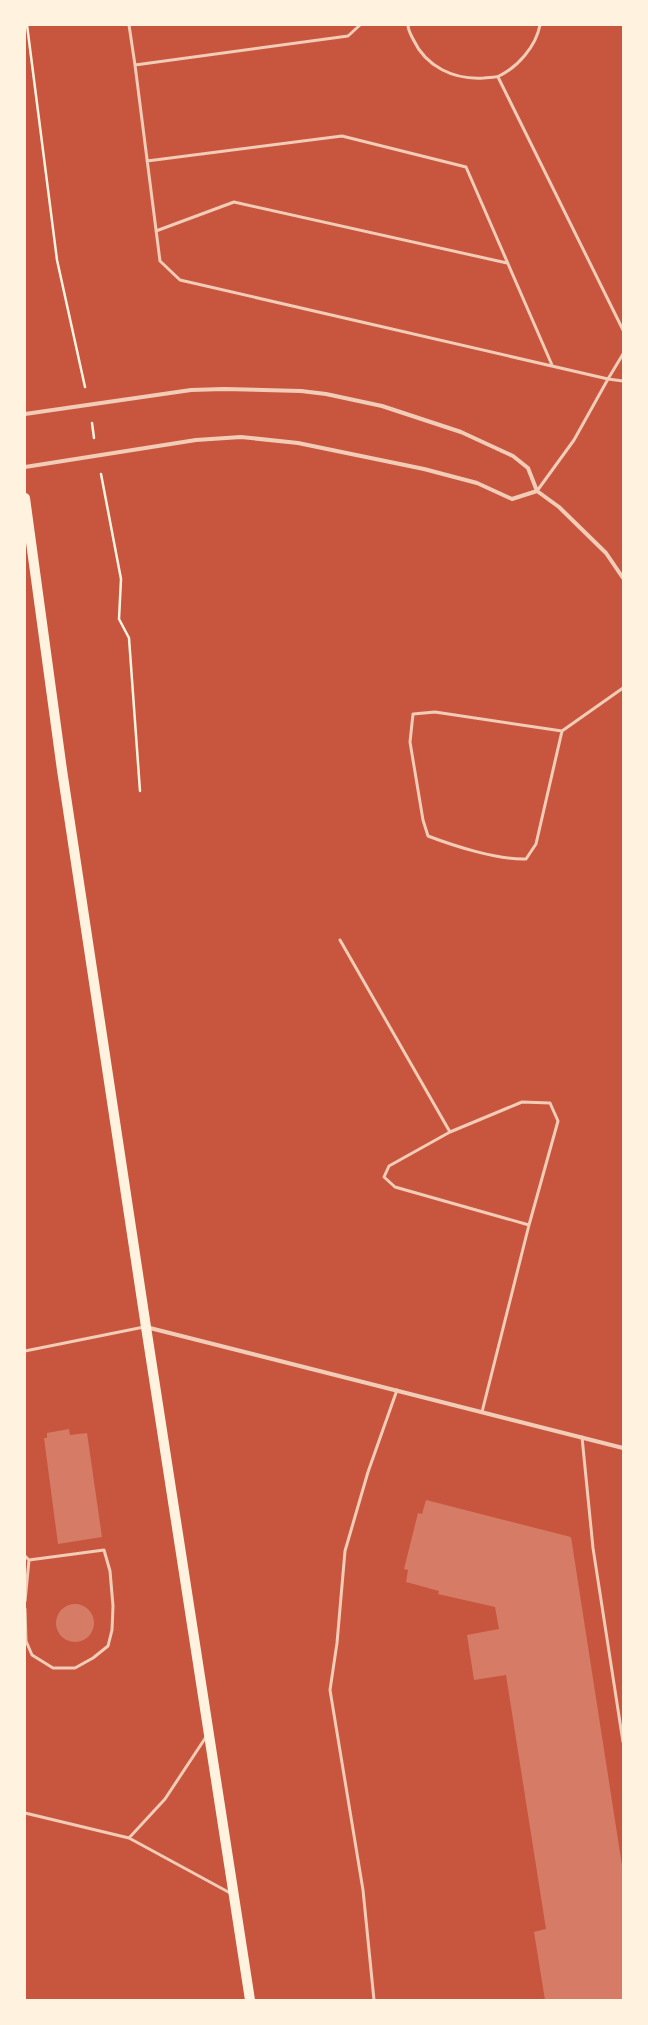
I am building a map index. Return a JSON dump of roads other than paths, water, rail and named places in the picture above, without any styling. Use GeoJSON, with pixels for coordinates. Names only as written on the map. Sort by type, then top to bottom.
{"type":"FeatureCollection","features":[{"type":"Feature","properties":{"kind":"main road"},"geometry":{"type":"LineString","coordinates":[[25,498],[27,524],[62,770],[250,2000]]}},
{"type":"Feature","properties":{"kind":"street"},"geometry":{"type":"LineString","coordinates":[[25,414],[191,390],[262,390],[326,394],[405,413],[490,444],[513,456],[528,468],[537,491],[559,507],[606,553],[623,578]]}},
{"type":"Feature","properties":{"kind":"street"},"geometry":{"type":"LineString","coordinates":[[25,466],[196,440],[241,437],[298,443],[424,469],[477,483],[512,499],[537,491]]}},
{"type":"Feature","properties":{"kind":"street"},"geometry":{"type":"LineString","coordinates":[[146,1327],[623,1448]]}},
{"type":"Feature","properties":{"kind":"lane"},"geometry":{"type":"LineString","coordinates":[[129,25],[160,261],[180,280],[608,379],[623,381]]}},
{"type":"Feature","properties":{"kind":"lane"},"geometry":{"type":"LineString","coordinates":[[135,65],[348,36],[360,25]]}},
{"type":"Feature","properties":{"kind":"lane"},"geometry":{"type":"LineString","coordinates":[[408,25],[418,48],[432,64],[452,75],[474,78],[498,77],[515,64],[531,48],[540,25]]}},
{"type":"Feature","properties":{"kind":"lane"},"geometry":{"type":"LineString","coordinates":[[498,77],[623,330]]}},
{"type":"Feature","properties":{"kind":"lane"},"geometry":{"type":"LineString","coordinates":[[147,161],[342,136],[466,167],[552,365]]}},
{"type":"Feature","properties":{"kind":"lane"},"geometry":{"type":"LineString","coordinates":[[156,230],[234,202],[507,262]]}},
{"type":"Feature","properties":{"kind":"lane"},"geometry":{"type":"LineString","coordinates":[[537,491],[574,440],[623,354]]}},
{"type":"Feature","properties":{"kind":"lane"},"geometry":{"type":"LineString","coordinates":[[562,731],[435,712],[413,714],[410,742],[423,820],[428,836],[446,843],[514,860],[526,859],[536,844],[562,731],[623,688]]}},
{"type":"Feature","properties":{"kind":"lane"},"geometry":{"type":"LineString","coordinates":[[340,940],[450,1132]]}},
{"type":"Feature","properties":{"kind":"lane"},"geometry":{"type":"LineString","coordinates":[[482,1412],[529,1225],[558,1122],[550,1103],[522,1102],[450,1132],[389,1166],[384,1177],[394,1186],[529,1225]]}},
{"type":"Feature","properties":{"kind":"lane"},"geometry":{"type":"LineString","coordinates":[[25,1351],[146,1327]]}},
{"type":"Feature","properties":{"kind":"lane"},"geometry":{"type":"LineString","coordinates":[[374,2000],[363,1890],[330,1690],[337,1643],[345,1551],[368,1472],[397,1390]]}},
{"type":"Feature","properties":{"kind":"lane"},"geometry":{"type":"LineString","coordinates":[[582,1437],[593,1548],[623,1742]]}},
{"type":"Feature","properties":{"kind":"lane"},"geometry":{"type":"LineString","coordinates":[[25,1609],[26,1641],[32,1655],[53,1668],[75,1668],[93,1658],[108,1646],[112,1630],[113,1606],[110,1571],[104,1550],[28,1560]]}},
{"type":"Feature","properties":{"kind":"lane"},"geometry":{"type":"LineString","coordinates":[[25,1556],[28,1560],[25,1601]]}},
{"type":"Feature","properties":{"kind":"lane"},"geometry":{"type":"LineString","coordinates":[[128,1838],[165,1799],[209,1732]]}},
{"type":"Feature","properties":{"kind":"lane"},"geometry":{"type":"LineString","coordinates":[[25,1813],[128,1838],[235,1896]]}}]}
